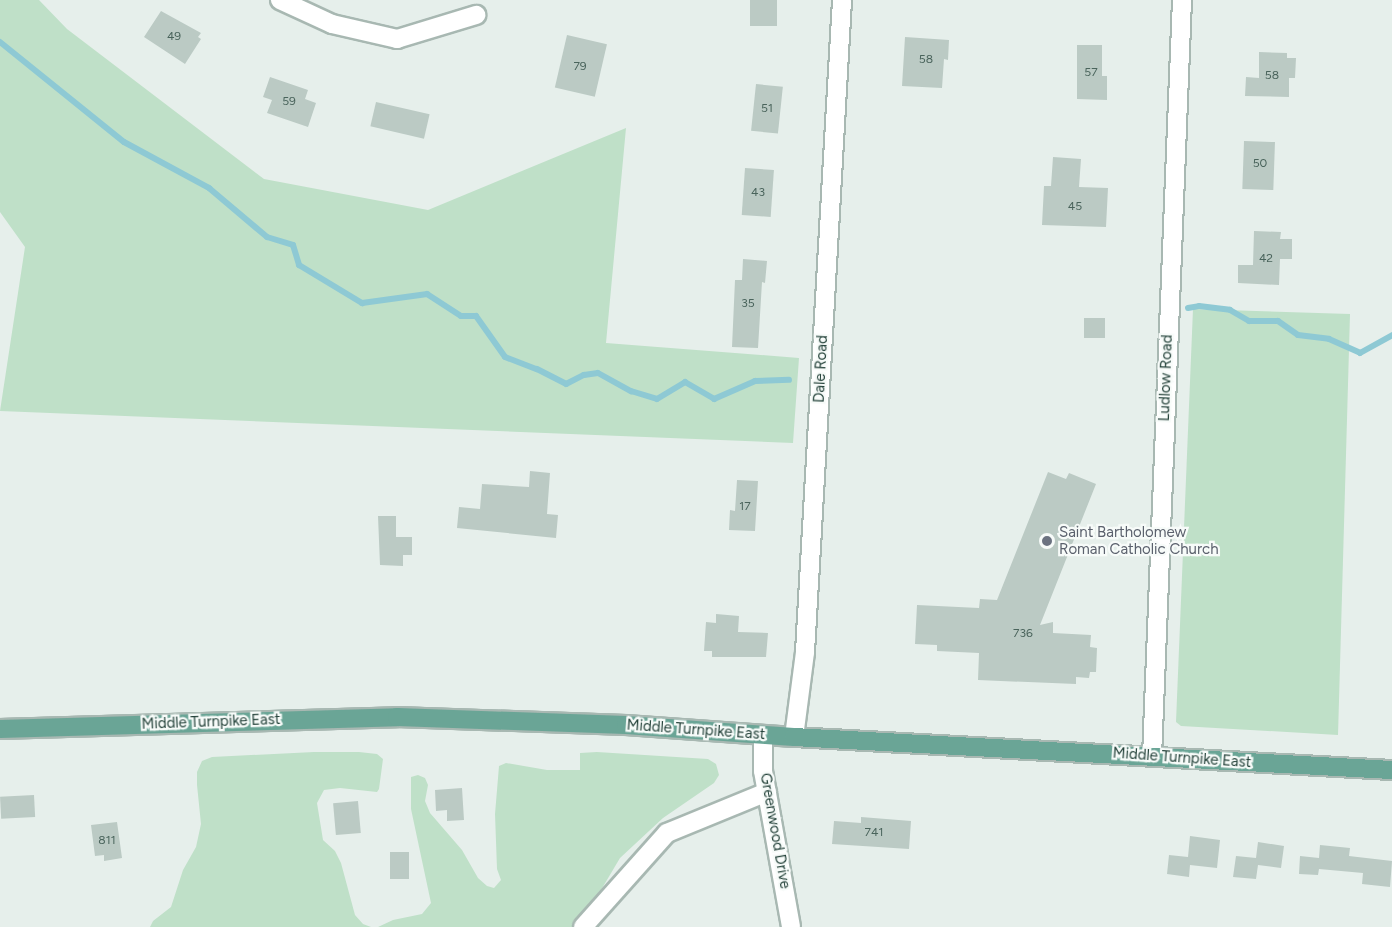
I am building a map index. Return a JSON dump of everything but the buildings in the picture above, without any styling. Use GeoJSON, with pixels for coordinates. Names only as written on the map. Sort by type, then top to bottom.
{"type":"FeatureCollection","features":[{"type":"Feature","properties":{"kind":"main road","name":"Middle Turnpike East"},"geometry":{"type":"LineString","coordinates":[[0,729],[397,717],[626,725],[794,737],[1392,771]]}},
{"type":"Feature","properties":{"kind":"street"},"geometry":{"type":"LineString","coordinates":[[280,0],[332,24],[396,39],[476,15]]}},
{"type":"Feature","properties":{"kind":"street","name":"Dale Road"},"geometry":{"type":"LineString","coordinates":[[794,737],[805,652],[842,0]]}},
{"type":"Feature","properties":{"kind":"street","name":"Ludlow Road"},"geometry":{"type":"LineString","coordinates":[[1152,757],[1182,0]]}},
{"type":"Feature","properties":{"kind":"street","name":"Greenwood Drive"},"geometry":{"type":"LineString","coordinates":[[763,735],[763,771],[791,927]]}},
{"type":"Feature","properties":{"kind":"street"},"geometry":{"type":"LineString","coordinates":[[583,927],[667,833],[767,792]]}},
{"type":"Feature","properties":{"kind":"green space"},"geometry":{"type":"Polygon","coordinates":[[[0,0],[39,0],[67,29],[264,179],[428,210],[626,128],[606,343],[799,358],[793,443],[0,411],[25,247],[0,212],[0,0]]]}},
{"type":"Feature","properties":{"kind":"green space"},"geometry":{"type":"Polygon","coordinates":[[[1193,309],[1350,314],[1338,735],[1181,726],[1176,722],[1193,309]]]}},
{"type":"Feature","properties":{"kind":"green space"},"geometry":{"type":"Polygon","coordinates":[[[359,752],[377,754],[383,759],[377,792],[340,788],[324,790],[317,803],[323,840],[335,851],[341,863],[355,915],[363,924],[371,927],[150,927],[153,921],[171,907],[183,870],[196,847],[201,824],[197,772],[202,761],[212,757],[359,752]]]}},
{"type":"Feature","properties":{"kind":"green space"},"geometry":{"type":"Polygon","coordinates":[[[580,753],[708,759],[716,764],[719,775],[714,783],[663,818],[620,858],[579,927],[378,927],[393,920],[422,914],[431,903],[411,809],[411,777],[418,775],[425,778],[428,785],[425,801],[430,813],[462,850],[478,878],[487,886],[494,888],[501,880],[497,869],[495,814],[499,766],[506,763],[547,770],[580,770],[580,753]]]}},
{"type":"Feature","properties":{"kind":"waterway"},"geometry":{"type":"LineString","coordinates":[[0,42],[124,142],[209,188],[267,237],[293,245],[299,265],[362,303],[427,294],[461,316],[476,316],[505,357],[537,369],[566,384],[584,375],[598,373],[631,391],[657,399],[685,382],[714,399],[755,381],[789,380]]}},
{"type":"Feature","properties":{"kind":"waterway"},"geometry":{"type":"LineString","coordinates":[[1188,308],[1199,306],[1230,310],[1249,321],[1278,321],[1298,335],[1329,339],[1360,353],[1392,335]]}},
{"type":"Feature","properties":{"kind":"place","name":"Saint Bartholomew Roman Catholic Church"},"geometry":{"type":"Point","coordinates":[1047,541]}}]}
